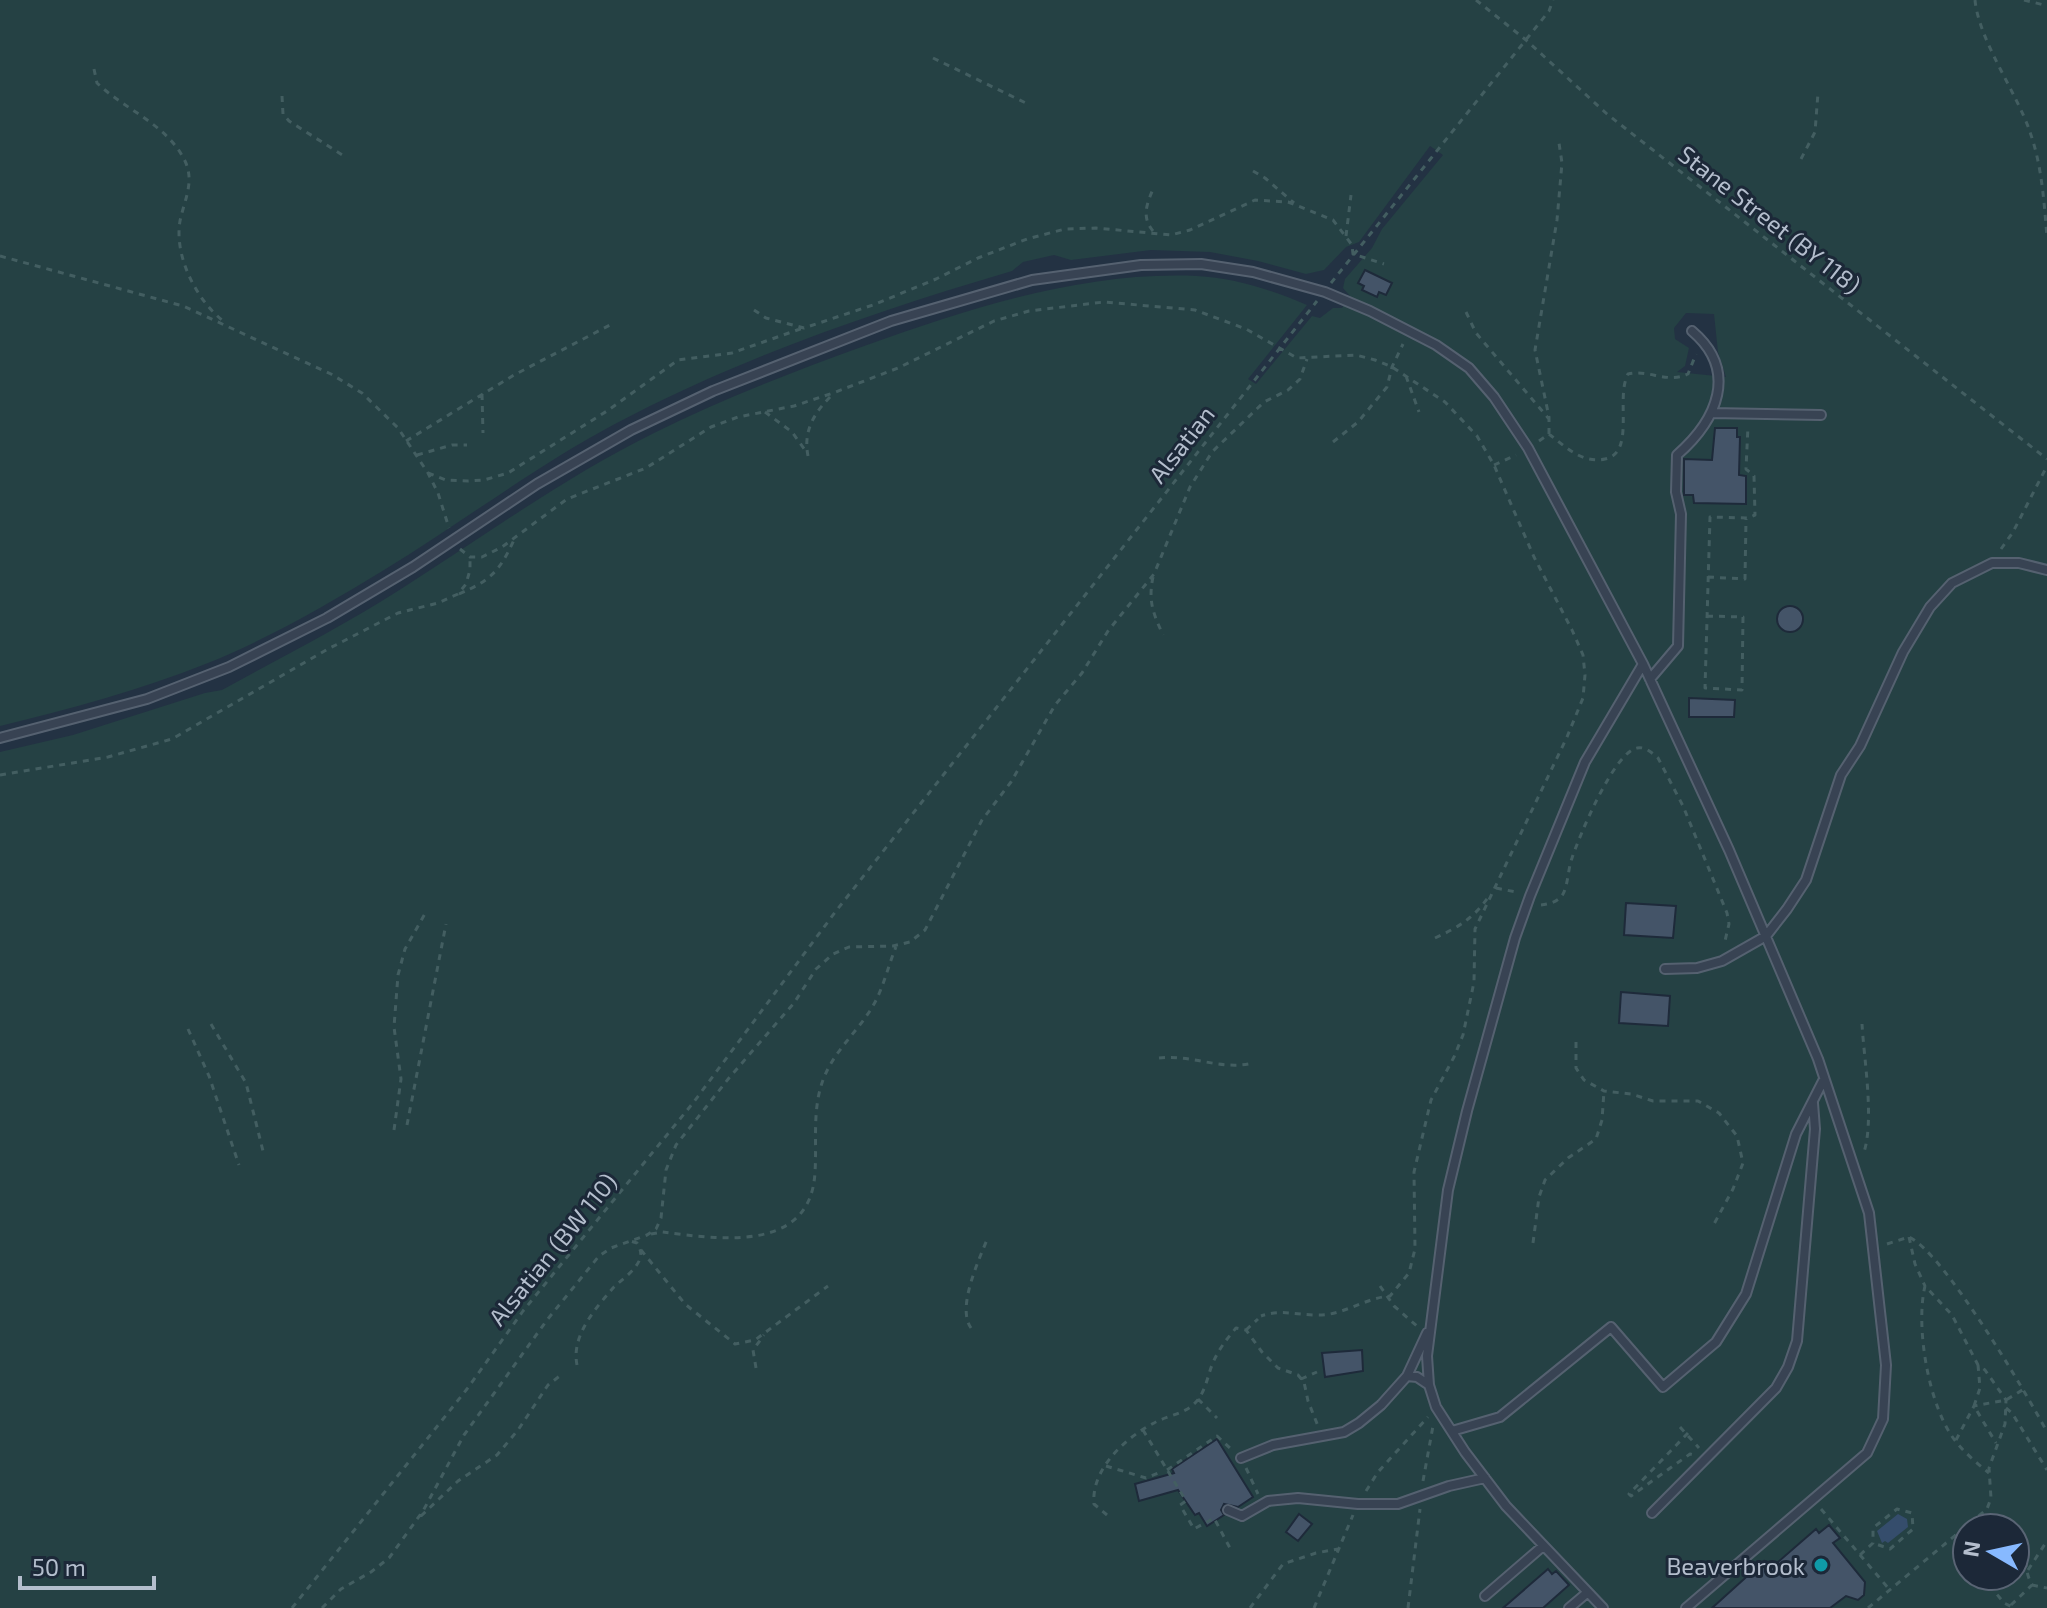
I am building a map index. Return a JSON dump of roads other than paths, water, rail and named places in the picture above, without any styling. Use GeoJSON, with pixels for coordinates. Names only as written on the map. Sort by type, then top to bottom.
{"type":"FeatureCollection","features":[{"type":"Feature","properties":{"kind":"lane"},"geometry":{"type":"LineString","coordinates":[[0,738],[147,699],[229,667],[327,618],[564,468],[631,430],[713,391],[891,321],[1018,284],[1141,265],[1201,264],[1253,272],[1325,292],[1423,338],[1469,368],[1494,397],[1528,448],[1643,664],[1818,1059],[1869,1213],[1886,1365],[1883,1419],[1867,1453],[1686,1608]]}},
{"type":"Feature","properties":{"kind":"lane"},"geometry":{"type":"LineString","coordinates":[[1650,679],[1678,646],[1681,514],[1676,492],[1677,455],[1698,437],[1716,407],[1719,371],[1712,353],[1692,331]]}},
{"type":"Feature","properties":{"kind":"lane"},"geometry":{"type":"LineString","coordinates":[[1712,413],[1821,415]]}},
{"type":"Feature","properties":{"kind":"lane"},"geometry":{"type":"LineString","coordinates":[[1665,969],[1697,968],[1722,961],[1766,936],[1806,880],[1841,775],[1860,746],[1903,652],[1930,607],[1952,583],[1992,563],[2019,563],[2047,570]]}},
{"type":"Feature","properties":{"kind":"lane"},"geometry":{"type":"LineString","coordinates":[[1603,1608],[1543,1546],[1465,1452],[1436,1407],[1429,1385],[1427,1356],[1451,1177],[1494,1011],[1530,896],[1585,762],[1643,664]]}},
{"type":"Feature","properties":{"kind":"lane"},"geometry":{"type":"LineString","coordinates":[[1452,1431],[1500,1417],[1611,1327],[1663,1387],[1716,1342],[1746,1294],[1796,1134],[1823,1081]]}},
{"type":"Feature","properties":{"kind":"lane"},"geometry":{"type":"LineString","coordinates":[[1652,1513],[1776,1388],[1788,1367],[1797,1341],[1815,1129],[1813,1101]]}},
{"type":"Feature","properties":{"kind":"lane"},"geometry":{"type":"LineString","coordinates":[[1241,1458],[1273,1445],[1344,1432],[1359,1423],[1381,1405],[1407,1376],[1430,1327]]}},
{"type":"Feature","properties":{"kind":"lane"},"geometry":{"type":"LineString","coordinates":[[1407,1376],[1417,1377],[1429,1385]]}},
{"type":"Feature","properties":{"kind":"lane"},"geometry":{"type":"LineString","coordinates":[[1228,1510],[1242,1516],[1268,1501],[1298,1498],[1398,1504],[1449,1486],[1485,1478]]}},
{"type":"Feature","properties":{"kind":"lane"},"geometry":{"type":"LineString","coordinates":[[1485,1596],[1543,1546]]}},
{"type":"Feature","properties":{"kind":"lane"},"geometry":{"type":"LineString","coordinates":[[1569,1608],[1588,1592]]}},
{"type":"Feature","properties":{"kind":"water"},"geometry":{"type":"Polygon","coordinates":[[[1898,1514],[1907,1519],[1908,1527],[1888,1543],[1882,1543],[1877,1531],[1898,1514]]]}},
{"type":"Feature","properties":{"kind":"place","name":"Beaverbrook"},"geometry":{"type":"Point","coordinates":[1821,1565]}}]}
